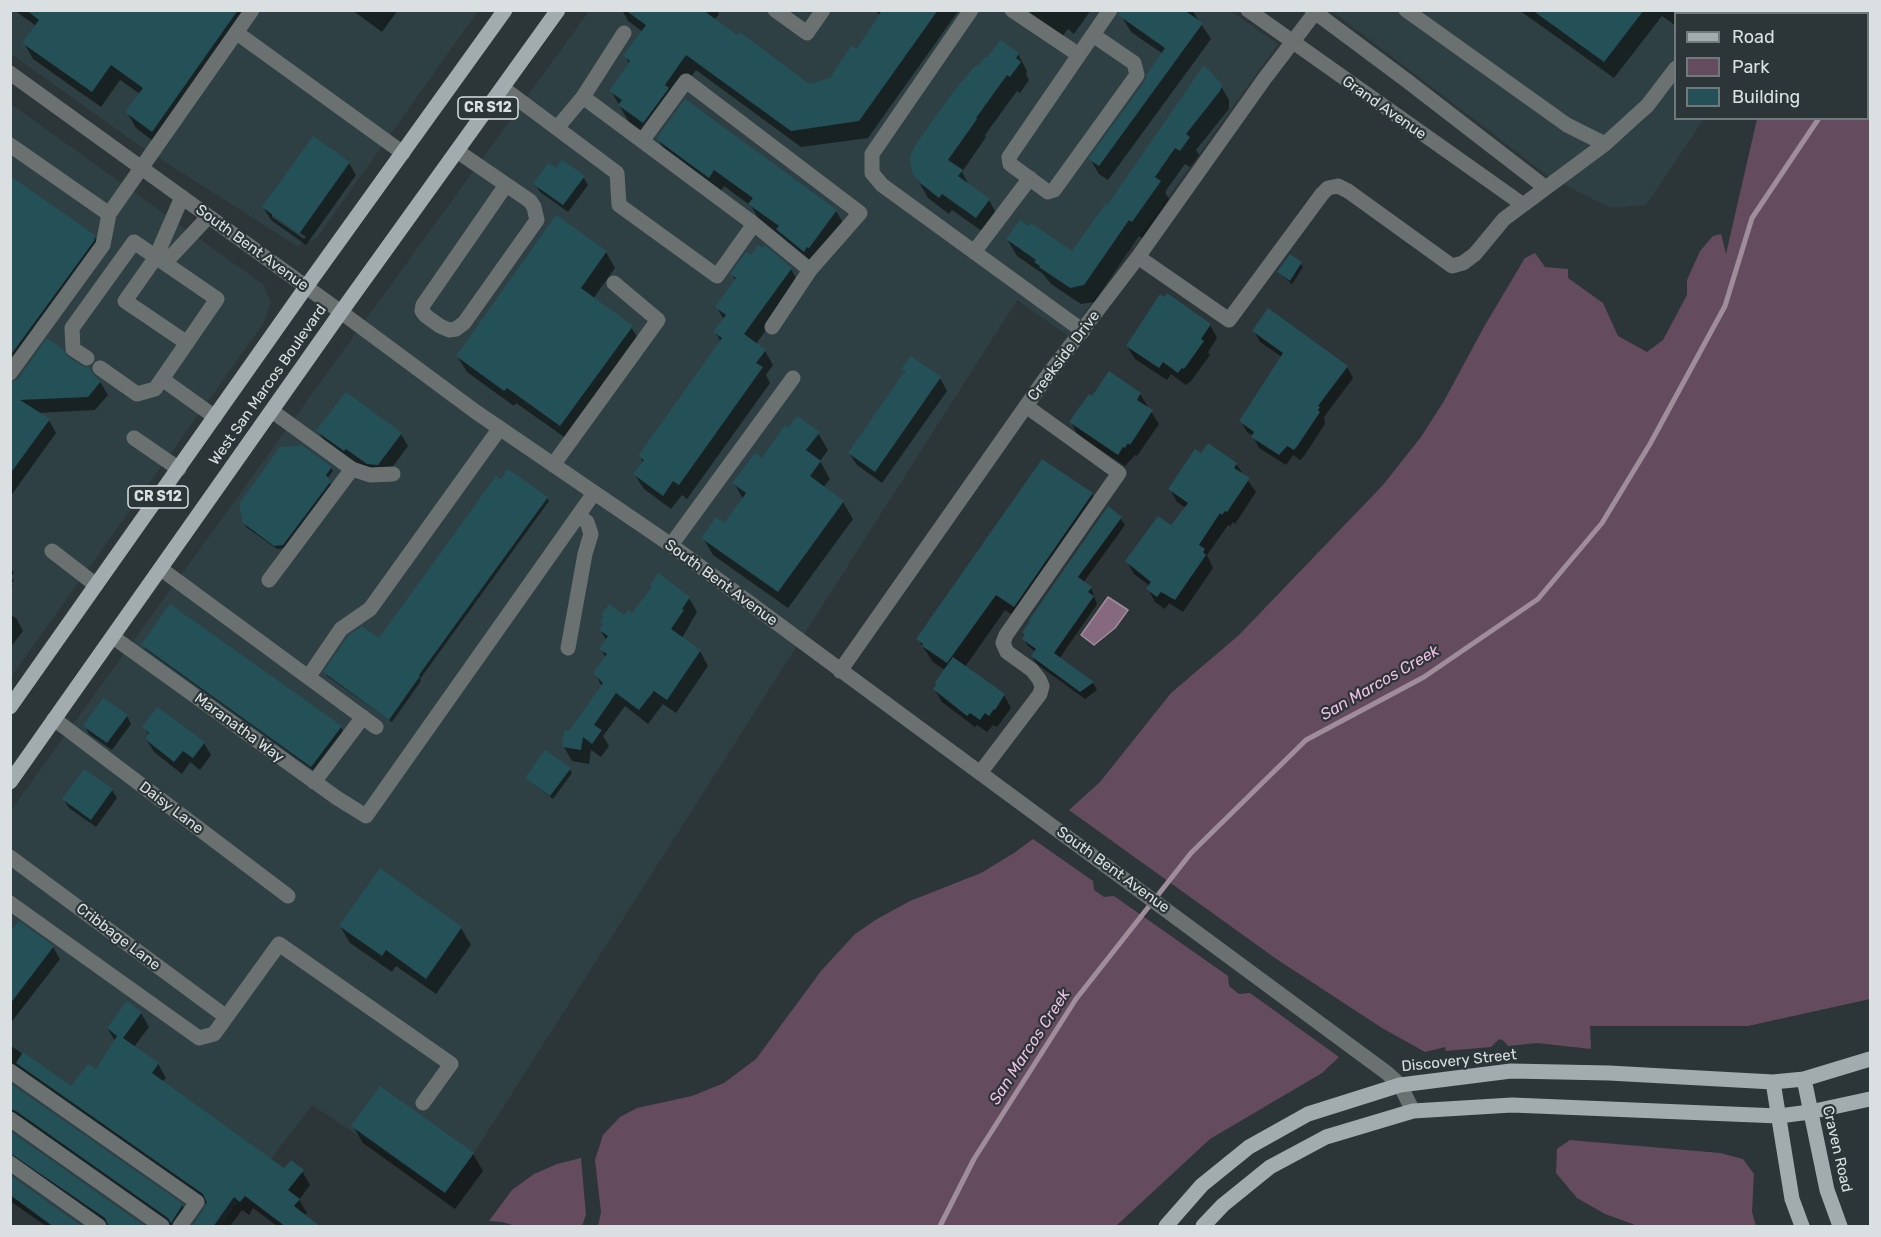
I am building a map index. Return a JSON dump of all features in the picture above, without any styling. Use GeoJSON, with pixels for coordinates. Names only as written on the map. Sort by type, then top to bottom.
{"type":"FeatureCollection","features":[{"type":"Feature","properties":{"kind":"main road","name":"West San Marcos Boulevard"},"geometry":{"type":"LineString","coordinates":[[10,707],[306,287],[505,10]]}},
{"type":"Feature","properties":{"kind":"main road","name":"West San Marcos Boulevard"},"geometry":{"type":"LineString","coordinates":[[10,782],[341,312],[558,10]]}},
{"type":"Feature","properties":{"kind":"main road","name":"Discovery Street"},"geometry":{"type":"LineString","coordinates":[[1166,1227],[1202,1185],[1249,1147],[1308,1114],[1400,1084],[1511,1071],[1609,1073],[1773,1082],[1804,1079],[1866,1060]]}},
{"type":"Feature","properties":{"kind":"main road","name":"Craven Road"},"geometry":{"type":"LineString","coordinates":[[1804,1079],[1827,1190],[1839,1227]]}},
{"type":"Feature","properties":{"kind":"main road"},"geometry":{"type":"LineString","coordinates":[[1773,1082],[1792,1199],[1802,1227]]}},
{"type":"Feature","properties":{"kind":"main road"},"geometry":{"type":"LineString","coordinates":[[1203,1227],[1223,1205],[1270,1167],[1326,1137],[1413,1111],[1512,1105],[1779,1116],[1870,1099]]}},
{"type":"Feature","properties":{"kind":"street"},"geometry":{"type":"LineString","coordinates":[[10,373],[103,245],[109,214],[252,10]]}},
{"type":"Feature","properties":{"kind":"street"},"geometry":{"type":"LineString","coordinates":[[775,10],[807,33],[823,10]]}},
{"type":"Feature","properties":{"kind":"street"},"geometry":{"type":"LineString","coordinates":[[971,10],[872,153],[872,173],[882,185],[1083,331]]}},
{"type":"Feature","properties":{"kind":"street"},"geometry":{"type":"LineString","coordinates":[[1012,10],[1079,55]]}},
{"type":"Feature","properties":{"kind":"street"},"geometry":{"type":"LineString","coordinates":[[1093,35],[1134,63],[1137,75],[1054,190],[1048,192],[1010,164],[1009,157],[1110,10]]}},
{"type":"Feature","properties":{"kind":"street","name":"Grand Avenue"},"geometry":{"type":"LineString","coordinates":[[1248,10],[1522,204]]}},
{"type":"Feature","properties":{"kind":"street"},"geometry":{"type":"LineString","coordinates":[[1406,10],[1567,125],[1605,144]]}},
{"type":"Feature","properties":{"kind":"street"},"geometry":{"type":"LineString","coordinates":[[1315,11],[1545,188]]}},
{"type":"Feature","properties":{"kind":"street","name":"Creekside Drive"},"geometry":{"type":"LineString","coordinates":[[840,671],[1026,406],[1138,257],[1315,11]]}},
{"type":"Feature","properties":{"kind":"street"},"geometry":{"type":"LineString","coordinates":[[237,33],[403,153]]}},
{"type":"Feature","properties":{"kind":"street"},"geometry":{"type":"LineString","coordinates":[[556,128],[583,97],[624,33]]}},
{"type":"Feature","properties":{"kind":"street"},"geometry":{"type":"LineString","coordinates":[[1138,257],[1229,320],[1316,201],[1328,188],[1338,186],[1452,266],[1462,263],[1475,254],[1504,219],[1605,144],[1647,106],[1674,71]]}},
{"type":"Feature","properties":{"kind":"street","name":"South Bent Avenue"},"geometry":{"type":"LineString","coordinates":[[10,73],[500,428],[670,545],[1353,1047],[1400,1084],[1413,1111]]}},
{"type":"Feature","properties":{"kind":"street"},"geometry":{"type":"LineString","coordinates":[[642,141],[686,81],[860,213],[810,270],[772,327]]}},
{"type":"Feature","properties":{"kind":"street"},"geometry":{"type":"LineString","coordinates":[[503,88],[617,173],[619,205],[717,276],[754,224]]}},
{"type":"Feature","properties":{"kind":"street"},"geometry":{"type":"LineString","coordinates":[[583,97],[754,224],[810,270]]}},
{"type":"Feature","properties":{"kind":"street"},"geometry":{"type":"LineString","coordinates":[[10,145],[109,214]]}},
{"type":"Feature","properties":{"kind":"street"},"geometry":{"type":"LineString","coordinates":[[457,151],[530,201],[537,220],[464,323],[449,330],[440,326],[422,311],[423,305],[506,185]]}},
{"type":"Feature","properties":{"kind":"street"},"geometry":{"type":"LineString","coordinates":[[975,252],[1030,178]]}},
{"type":"Feature","properties":{"kind":"street"},"geometry":{"type":"LineString","coordinates":[[160,260],[182,197]]}},
{"type":"Feature","properties":{"kind":"street"},"geometry":{"type":"LineString","coordinates":[[187,343],[125,301],[160,260],[208,217]]}},
{"type":"Feature","properties":{"kind":"street"},"geometry":{"type":"LineString","coordinates":[[87,358],[73,349],[72,328],[134,242],[217,299],[155,389],[137,394],[100,368]]}},
{"type":"Feature","properties":{"kind":"street"},"geometry":{"type":"LineString","coordinates":[[553,465],[658,320],[614,283]]}},
{"type":"Feature","properties":{"kind":"street"},"geometry":{"type":"LineString","coordinates":[[670,545],[793,378]]}},
{"type":"Feature","properties":{"kind":"street"},"geometry":{"type":"LineString","coordinates":[[162,379],[215,417]]}},
{"type":"Feature","properties":{"kind":"street"},"geometry":{"type":"LineString","coordinates":[[980,773],[1040,694],[1042,686],[1032,670],[1007,652],[1003,644],[1006,635],[1119,473],[1026,406]]}},
{"type":"Feature","properties":{"kind":"street"},"geometry":{"type":"LineString","coordinates":[[272,411],[352,470],[370,475],[393,474]]}},
{"type":"Feature","properties":{"kind":"street"},"geometry":{"type":"LineString","coordinates":[[309,676],[341,629],[370,609],[500,428]]}},
{"type":"Feature","properties":{"kind":"street"},"geometry":{"type":"LineString","coordinates":[[134,438],[179,469]]}},
{"type":"Feature","properties":{"kind":"street"},"geometry":{"type":"LineString","coordinates":[[269,580],[352,470]]}},
{"type":"Feature","properties":{"kind":"street"},"geometry":{"type":"LineString","coordinates":[[567,648],[591,534],[587,522],[578,516],[594,493]]}},
{"type":"Feature","properties":{"kind":"street","name":"Maranatha Way"},"geometry":{"type":"LineString","coordinates":[[113,637],[314,782],[366,816],[578,516]]}},
{"type":"Feature","properties":{"kind":"street"},"geometry":{"type":"LineString","coordinates":[[52,551],[96,585]]}},
{"type":"Feature","properties":{"kind":"street"},"geometry":{"type":"LineString","coordinates":[[161,569],[376,727]]}},
{"type":"Feature","properties":{"kind":"street"},"geometry":{"type":"LineString","coordinates":[[314,782],[363,717]]}},
{"type":"Feature","properties":{"kind":"street","name":"Daisy Lane"},"geometry":{"type":"LineString","coordinates":[[54,719],[288,896]]}},
{"type":"Feature","properties":{"kind":"street","name":"Cribbage Lane"},"geometry":{"type":"LineString","coordinates":[[10,857],[225,1016]]}},
{"type":"Feature","properties":{"kind":"street"},"geometry":{"type":"LineString","coordinates":[[10,903],[199,1038],[214,1034],[279,944],[452,1064],[423,1103]]}},
{"type":"Feature","properties":{"kind":"street"},"geometry":{"type":"LineString","coordinates":[[10,1071],[197,1202],[180,1227]]}},
{"type":"Feature","properties":{"kind":"street"},"geometry":{"type":"LineString","coordinates":[[10,1119],[162,1227]]}},
{"type":"Feature","properties":{"kind":"street"},"geometry":{"type":"LineString","coordinates":[[10,1163],[99,1227]]}},
{"type":"Feature","properties":{"kind":"shaded area"},"geometry":{"type":"Polygon","coordinates":[[[1229,10],[1278,44],[1068,336],[1017,300],[474,1153],[445,1193],[312,1105],[220,1226],[50,1226],[11,1196],[11,810],[589,11],[1229,10]]]}},
{"type":"Feature","properties":{"kind":"shaded area"},"geometry":{"type":"Polygon","coordinates":[[[10,11],[478,11],[317,238],[297,246],[140,146],[11,54],[10,11]]]}},
{"type":"Feature","properties":{"kind":"shaded area"},"geometry":{"type":"Polygon","coordinates":[[[1332,11],[1777,11],[1674,12],[1674,120],[1703,120],[1646,205],[1611,208],[1551,178],[1332,11]]]}},
{"type":"Feature","properties":{"kind":"shaded area"},"geometry":{"type":"Polygon","coordinates":[[[11,104],[264,285],[271,303],[263,324],[11,677],[11,104]]]}},
{"type":"Feature","properties":{"kind":"shaded area"},"geometry":{"type":"Polygon","coordinates":[[[1108,597],[1128,610],[1115,628],[1094,645],[1081,635],[1108,597]]]}},
{"type":"Feature","properties":{"kind":"green space"},"geometry":{"type":"Polygon","coordinates":[[[1870,11],[1870,999],[1748,1026],[1590,1026],[1591,1049],[1537,1043],[1508,1046],[1499,1039],[1491,1047],[1446,1051],[1445,1047],[1425,1052],[1382,1028],[1275,958],[1069,810],[1100,782],[1171,693],[1239,635],[1383,485],[1421,437],[1444,401],[1525,258],[1535,253],[1545,267],[1568,269],[1568,278],[1603,303],[1618,336],[1647,352],[1663,340],[1687,295],[1687,280],[1700,251],[1713,236],[1721,234],[1726,254],[1757,120],[1869,120],[1869,12],[1792,12],[1870,11]]]}},
{"type":"Feature","properties":{"kind":"green space"},"geometry":{"type":"Polygon","coordinates":[[[1033,839],[1093,881],[1094,890],[1104,897],[1114,896],[1228,976],[1229,986],[1239,994],[1250,993],[1339,1057],[1322,1073],[1210,1139],[1116,1226],[598,1226],[601,1212],[595,1160],[603,1135],[620,1117],[637,1108],[692,1096],[724,1083],[756,1059],[821,971],[855,934],[910,901],[981,873],[1033,839]]]}},
{"type":"Feature","properties":{"kind":"green space"},"geometry":{"type":"Polygon","coordinates":[[[1570,1140],[1720,1153],[1743,1159],[1754,1174],[1752,1212],[1756,1226],[1638,1226],[1605,1214],[1577,1198],[1556,1173],[1557,1149],[1570,1140]]]}},
{"type":"Feature","properties":{"kind":"green space"},"geometry":{"type":"Polygon","coordinates":[[[581,1158],[586,1215],[582,1226],[516,1226],[489,1221],[512,1190],[534,1174],[557,1164],[581,1158]]]}},
{"type":"Feature","properties":{"kind":"building"},"geometry":{"type":"Polygon","coordinates":[[[26,10],[238,10],[152,132],[125,112],[143,88],[111,65],[92,92],[22,43],[39,20],[26,10]]]}},
{"type":"Feature","properties":{"kind":"building"},"geometry":{"type":"Polygon","coordinates":[[[625,10],[703,10],[737,35],[740,32],[809,84],[830,78],[851,46],[857,49],[882,10],[938,10],[859,121],[791,131],[686,55],[665,85],[669,88],[643,123],[618,105],[622,100],[609,91],[630,61],[623,56],[646,25],[625,10]]]}},
{"type":"Feature","properties":{"kind":"building"},"geometry":{"type":"Polygon","coordinates":[[[1120,10],[1184,10],[1203,23],[1099,166],[1088,159],[1145,81],[1147,74],[1165,48],[1118,15],[1120,10]]]}},
{"type":"Feature","properties":{"kind":"building"},"geometry":{"type":"Polygon","coordinates":[[[1532,10],[1644,10],[1604,62],[1532,10]]]}},
{"type":"Feature","properties":{"kind":"building"},"geometry":{"type":"Polygon","coordinates":[[[1000,40],[1019,53],[1016,58],[1021,62],[1010,77],[1007,75],[948,160],[963,170],[958,176],[990,199],[976,218],[942,194],[939,198],[920,183],[912,172],[910,157],[914,147],[953,92],[976,65],[978,66],[985,57],[987,58],[1000,40]]]}},
{"type":"Feature","properties":{"kind":"building"},"geometry":{"type":"Polygon","coordinates":[[[1204,65],[1220,82],[1222,86],[1220,91],[1186,134],[1190,137],[1180,151],[1175,148],[1155,177],[1161,181],[1132,222],[1129,220],[1084,285],[1070,288],[1039,267],[1034,262],[1036,260],[1006,239],[1020,220],[1029,226],[1031,223],[1072,251],[1106,203],[1108,204],[1204,65]]]}},
{"type":"Feature","properties":{"kind":"building"},"geometry":{"type":"Polygon","coordinates":[[[685,99],[837,210],[809,248],[807,247],[804,252],[776,229],[779,226],[748,204],[753,198],[714,170],[709,178],[656,139],[685,99]]]}},
{"type":"Feature","properties":{"kind":"building"},"geometry":{"type":"Polygon","coordinates":[[[313,136],[350,162],[299,234],[262,207],[313,136]]]}},
{"type":"Feature","properties":{"kind":"building"},"geometry":{"type":"Polygon","coordinates":[[[562,160],[585,176],[563,205],[533,184],[548,163],[556,168],[562,160]]]}},
{"type":"Feature","properties":{"kind":"building"},"geometry":{"type":"Polygon","coordinates":[[[10,176],[95,235],[94,241],[10,356],[10,176]]]}},
{"type":"Feature","properties":{"kind":"building"},"geometry":{"type":"Polygon","coordinates":[[[556,215],[607,251],[581,288],[633,326],[560,426],[507,388],[504,391],[456,356],[556,215]]]}},
{"type":"Feature","properties":{"kind":"building"},"geometry":{"type":"Polygon","coordinates":[[[758,245],[763,248],[765,245],[792,268],[744,334],[766,350],[756,363],[763,367],[679,485],[673,481],[663,496],[633,474],[644,460],[638,456],[722,338],[713,332],[726,315],[715,307],[736,278],[730,274],[746,252],[751,255],[758,245]]]}},
{"type":"Feature","properties":{"kind":"building"},"geometry":{"type":"Polygon","coordinates":[[[1290,254],[1302,262],[1290,281],[1277,272],[1290,254]]]}},
{"type":"Feature","properties":{"kind":"building"},"geometry":{"type":"Polygon","coordinates":[[[1167,293],[1211,324],[1201,339],[1204,341],[1184,369],[1182,368],[1178,373],[1163,362],[1159,368],[1126,346],[1160,294],[1164,297],[1167,293]]]}},
{"type":"Feature","properties":{"kind":"building"},"geometry":{"type":"Polygon","coordinates":[[[1268,308],[1348,366],[1318,406],[1320,412],[1298,445],[1294,450],[1287,446],[1279,455],[1251,437],[1254,432],[1239,421],[1283,353],[1252,331],[1268,308]]]}},
{"type":"Feature","properties":{"kind":"building"},"geometry":{"type":"Polygon","coordinates":[[[47,338],[63,349],[68,357],[90,368],[94,376],[101,381],[88,397],[20,400],[50,419],[10,474],[10,383],[18,379],[47,338]]]}},
{"type":"Feature","properties":{"kind":"building"},"geometry":{"type":"Polygon","coordinates":[[[911,356],[941,377],[875,472],[848,453],[905,371],[901,369],[911,356]]]}},
{"type":"Feature","properties":{"kind":"building"},"geometry":{"type":"Polygon","coordinates":[[[1109,371],[1141,393],[1137,400],[1153,410],[1130,445],[1128,443],[1125,448],[1123,447],[1118,455],[1069,422],[1089,394],[1092,396],[1109,371]]]}},
{"type":"Feature","properties":{"kind":"building"},"geometry":{"type":"Polygon","coordinates":[[[346,392],[402,433],[378,465],[367,464],[316,431],[346,392]]]}},
{"type":"Feature","properties":{"kind":"building"},"geometry":{"type":"Polygon","coordinates":[[[797,416],[820,432],[806,450],[821,461],[810,476],[844,501],[778,592],[701,538],[716,517],[724,523],[746,493],[732,483],[755,453],[762,458],[785,425],[788,428],[797,416]]]}},
{"type":"Feature","properties":{"kind":"building"},"geometry":{"type":"Polygon","coordinates":[[[1208,443],[1237,463],[1234,468],[1250,478],[1227,512],[1225,511],[1222,515],[1220,513],[1199,545],[1205,549],[1203,552],[1206,555],[1175,600],[1161,592],[1157,597],[1146,589],[1151,582],[1125,561],[1158,516],[1171,525],[1188,503],[1168,489],[1195,449],[1201,453],[1208,443]]]}},
{"type":"Feature","properties":{"kind":"building"},"geometry":{"type":"Polygon","coordinates":[[[302,445],[332,467],[326,475],[331,481],[283,545],[274,546],[243,523],[239,504],[280,447],[302,445]]]}},
{"type":"Feature","properties":{"kind":"building"},"geometry":{"type":"Polygon","coordinates":[[[1042,459],[1093,493],[1014,607],[996,595],[947,663],[922,646],[923,644],[916,639],[1042,459]]]}},
{"type":"Feature","properties":{"kind":"building"},"geometry":{"type":"Polygon","coordinates":[[[508,469],[548,497],[389,720],[323,672],[348,636],[362,626],[379,638],[496,476],[501,479],[508,469]]]}},
{"type":"Feature","properties":{"kind":"building"},"geometry":{"type":"Polygon","coordinates":[[[1108,506],[1122,517],[1078,577],[1092,587],[1088,592],[1094,596],[1054,653],[1094,682],[1080,692],[1031,656],[1036,649],[1022,639],[1025,634],[1022,632],[1108,506]]]}},
{"type":"Feature","properties":{"kind":"building"},"geometry":{"type":"Polygon","coordinates":[[[658,573],[690,597],[671,629],[701,650],[667,700],[654,691],[639,710],[616,693],[594,725],[602,730],[592,744],[583,737],[581,750],[562,747],[564,730],[569,731],[603,683],[593,673],[607,654],[599,649],[608,636],[599,630],[603,624],[600,622],[604,617],[601,615],[609,604],[625,615],[628,610],[632,613],[652,587],[650,585],[658,573]]]}},
{"type":"Feature","properties":{"kind":"building"},"geometry":{"type":"Polygon","coordinates":[[[170,604],[342,726],[311,767],[141,645],[170,604]]]}},
{"type":"Feature","properties":{"kind":"building"},"geometry":{"type":"Polygon","coordinates":[[[953,657],[1005,694],[989,716],[985,713],[980,720],[970,713],[967,716],[933,689],[935,682],[953,657]]]}},
{"type":"Feature","properties":{"kind":"building"},"geometry":{"type":"Polygon","coordinates":[[[103,698],[128,715],[107,743],[83,726],[103,698]]]}},
{"type":"Feature","properties":{"kind":"building"},"geometry":{"type":"Polygon","coordinates":[[[157,707],[205,742],[193,758],[183,751],[174,762],[145,739],[149,733],[142,727],[157,707]]]}},
{"type":"Feature","properties":{"kind":"building"},"geometry":{"type":"Polygon","coordinates":[[[545,750],[571,768],[550,796],[525,778],[545,750]]]}},
{"type":"Feature","properties":{"kind":"building"},"geometry":{"type":"Polygon","coordinates":[[[84,769],[113,789],[91,820],[62,799],[84,769]]]}},
{"type":"Feature","properties":{"kind":"building"},"geometry":{"type":"Polygon","coordinates":[[[380,868],[462,927],[426,979],[386,950],[382,956],[339,926],[380,868]]]}},
{"type":"Feature","properties":{"kind":"building"},"geometry":{"type":"Polygon","coordinates":[[[19,921],[54,946],[10,1004],[10,932],[19,921]]]}},
{"type":"Feature","properties":{"kind":"building"},"geometry":{"type":"Polygon","coordinates":[[[127,1001],[142,1012],[123,1038],[159,1063],[152,1073],[284,1168],[291,1160],[304,1170],[288,1190],[300,1199],[294,1206],[321,1227],[286,1227],[245,1196],[240,1202],[234,1197],[213,1227],[192,1227],[207,1203],[203,1194],[16,1063],[23,1052],[71,1086],[88,1064],[96,1069],[117,1036],[107,1028],[127,1001]]]}},
{"type":"Feature","properties":{"kind":"building"},"geometry":{"type":"Polygon","coordinates":[[[10,1083],[183,1204],[171,1223],[168,1218],[10,1109],[10,1083]]]}},
{"type":"Feature","properties":{"kind":"building"},"geometry":{"type":"Polygon","coordinates":[[[380,1086],[474,1153],[445,1193],[351,1126],[380,1086]]]}},
{"type":"Feature","properties":{"kind":"building"},"geometry":{"type":"Polygon","coordinates":[[[10,1131],[146,1227],[109,1227],[105,1218],[10,1153],[10,1131]]]}},
{"type":"Feature","properties":{"kind":"building"},"geometry":{"type":"Polygon","coordinates":[[[10,1175],[83,1227],[54,1227],[10,1195],[10,1175]]]}},
{"type":"Feature","properties":{"kind":"waterway","name":"San Marcos Creek"},"geometry":{"type":"LineString","coordinates":[[940,1226],[974,1159],[1076,999],[1191,853],[1306,740],[1424,677],[1538,599],[1602,523],[1650,444],[1725,306],[1752,218],[1818,120]]}}]}
